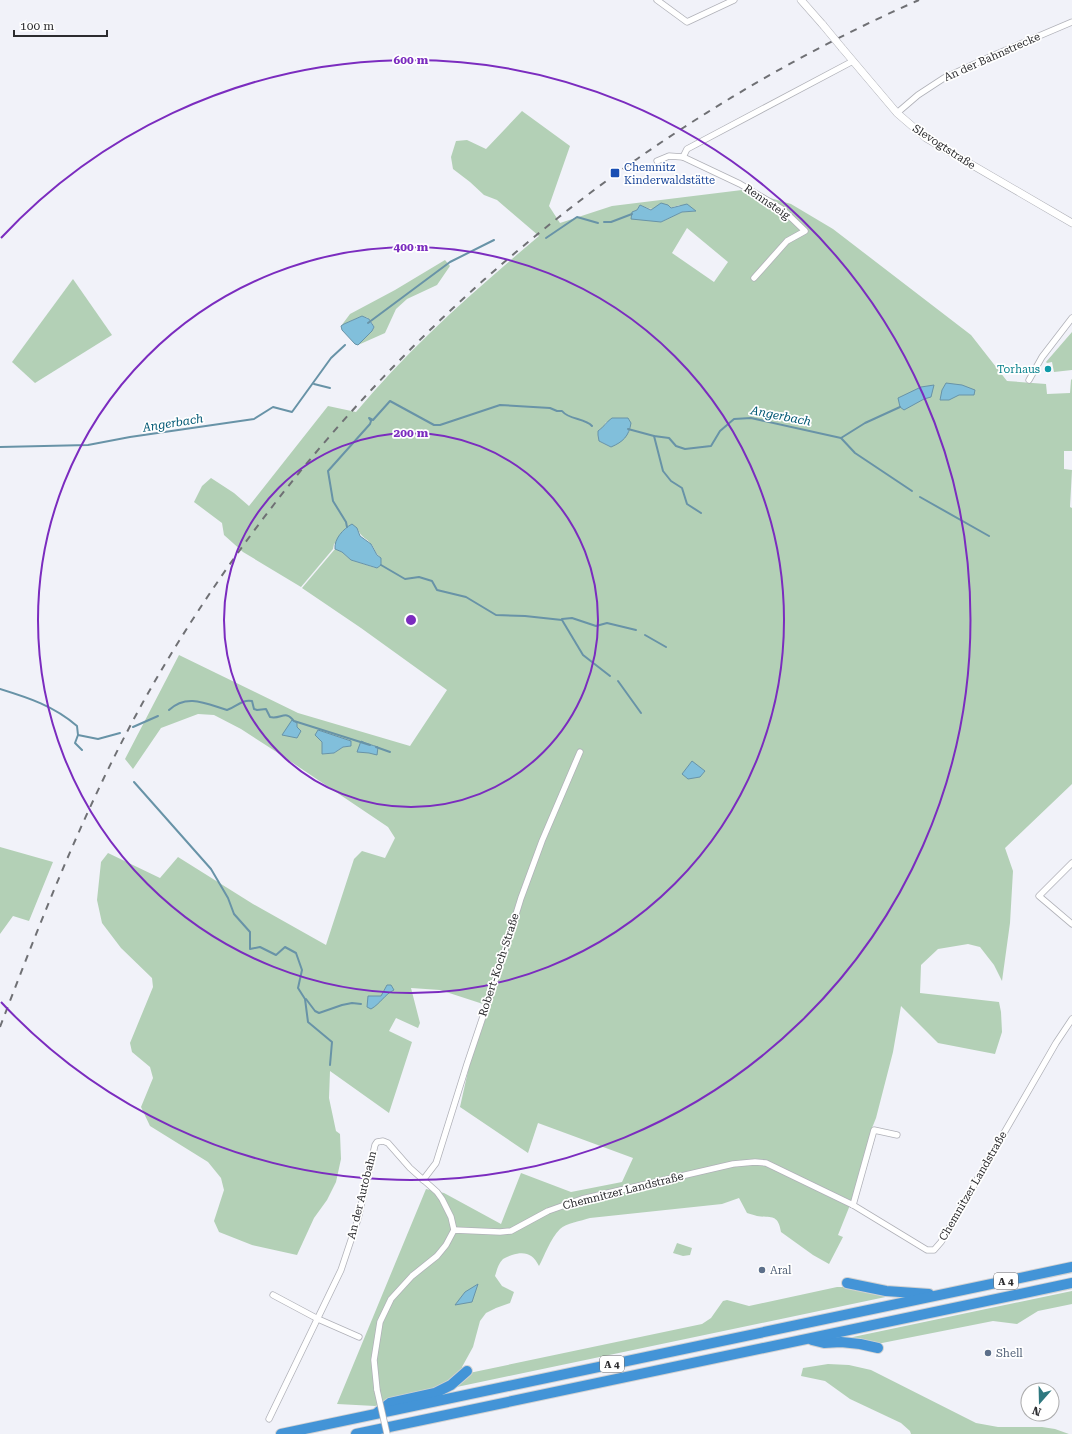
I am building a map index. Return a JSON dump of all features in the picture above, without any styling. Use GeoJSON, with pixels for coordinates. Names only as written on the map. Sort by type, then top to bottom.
{"type":"FeatureCollection","features":[{"type":"Feature","properties":{"kind":"highway","name":"A 4"},"geometry":{"type":"LineString","coordinates":[[281,1434],[1072,1267]]}},
{"type":"Feature","properties":{"kind":"highway"},"geometry":{"type":"LineString","coordinates":[[848,1283],[886,1292],[914,1292],[939,1295]]}},
{"type":"Feature","properties":{"kind":"highway","name":"A 4"},"geometry":{"type":"LineString","coordinates":[[356,1434],[1072,1284]]}},
{"type":"Feature","properties":{"kind":"highway"},"geometry":{"type":"LineString","coordinates":[[806,1339],[824,1343],[841,1342],[878,1348]]}},
{"type":"Feature","properties":{"kind":"highway"},"geometry":{"type":"LineString","coordinates":[[375,1414],[390,1403],[435,1393],[451,1385],[467,1371]]}},
{"type":"Feature","properties":{"kind":"street"},"geometry":{"type":"LineString","coordinates":[[656,0],[686,22],[734,0]]}},
{"type":"Feature","properties":{"kind":"street","name":"Slevogtstraße"},"geometry":{"type":"LineString","coordinates":[[801,0],[897,113],[926,138],[1072,223]]}},
{"type":"Feature","properties":{"kind":"street","name":"An der Bahnstrecke"},"geometry":{"type":"LineString","coordinates":[[897,113],[918,95],[944,78],[1072,22]]}},
{"type":"Feature","properties":{"kind":"street"},"geometry":{"type":"LineString","coordinates":[[683,157],[687,149],[853,61]]}},
{"type":"Feature","properties":{"kind":"street","name":"Rennsteig"},"geometry":{"type":"LineString","coordinates":[[657,161],[669,156],[683,157],[716,171],[782,209],[805,231],[787,241],[754,278]]}},
{"type":"Feature","properties":{"kind":"street"},"geometry":{"type":"LineString","coordinates":[[1029,380],[1042,357],[1072,318]]}},
{"type":"Feature","properties":{"kind":"street","name":"Robert-Koch-Straße"},"geometry":{"type":"LineString","coordinates":[[423,1180],[436,1163],[521,898],[545,834],[580,752]]}},
{"type":"Feature","properties":{"kind":"street"},"geometry":{"type":"LineString","coordinates":[[1072,863],[1039,896],[1072,924]]}},
{"type":"Feature","properties":{"kind":"street","name":"Chemnitzer Landstraße"},"geometry":{"type":"LineString","coordinates":[[454,1230],[511,1231],[548,1212],[582,1199],[743,1162],[755,1162],[766,1163],[853,1205],[927,1250],[934,1250],[1072,1019]]}},
{"type":"Feature","properties":{"kind":"street"},"geometry":{"type":"LineString","coordinates":[[853,1205],[874,1130],[897,1135]]}},
{"type":"Feature","properties":{"kind":"street","name":"An der Autobahn"},"geometry":{"type":"LineString","coordinates":[[269,1419],[341,1270],[358,1219],[375,1145],[377,1142],[383,1141],[388,1143],[410,1168],[442,1199],[451,1217],[454,1230]]}},
{"type":"Feature","properties":{"kind":"street"},"geometry":{"type":"LineString","coordinates":[[387,1434],[377,1390],[374,1360],[380,1322],[392,1299],[412,1276],[437,1256],[446,1245],[454,1230]]}},
{"type":"Feature","properties":{"kind":"street"},"geometry":{"type":"LineString","coordinates":[[273,1295],[318,1319],[359,1337]]}},
{"type":"Feature","properties":{"kind":"green space"},"geometry":{"type":"Polygon","coordinates":[[[522,111],[570,146],[549,206],[560,223],[612,206],[742,190],[791,204],[833,229],[971,335],[1007,381],[1046,384],[1047,394],[1070,393],[1072,379],[1072,451],[1064,451],[1064,469],[1072,470],[1070,507],[1072,508],[1072,784],[1005,848],[1013,871],[1010,923],[1002,981],[994,965],[980,947],[968,944],[938,949],[921,965],[920,993],[999,1002],[1002,1032],[995,1054],[938,1043],[901,1006],[893,1052],[876,1118],[852,1200],[838,1235],[843,1237],[829,1264],[813,1255],[781,1232],[778,1222],[774,1218],[747,1213],[739,1198],[722,1204],[590,1218],[574,1222],[566,1225],[556,1233],[539,1266],[531,1256],[521,1253],[512,1255],[501,1261],[495,1276],[502,1286],[514,1292],[510,1303],[486,1313],[480,1321],[473,1347],[462,1367],[464,1372],[434,1391],[375,1406],[337,1404],[426,1189],[444,1193],[501,1224],[521,1173],[571,1192],[622,1182],[633,1158],[538,1123],[528,1153],[460,1107],[483,1004],[440,990],[411,988],[420,1023],[418,1028],[396,1018],[389,1031],[412,1042],[389,1113],[330,1071],[329,1098],[336,1131],[340,1134],[341,1159],[336,1182],[327,1200],[314,1218],[297,1255],[252,1245],[219,1232],[214,1221],[224,1190],[221,1178],[208,1162],[150,1126],[141,1107],[153,1078],[150,1067],[132,1052],[130,1043],[153,987],[152,978],[121,948],[102,923],[97,900],[101,862],[108,853],[160,878],[178,857],[253,904],[326,945],[354,859],[362,851],[385,858],[395,838],[388,827],[241,729],[214,715],[198,714],[161,728],[133,769],[125,759],[179,655],[298,713],[410,746],[447,690],[361,628],[302,588],[335,549],[342,552],[351,560],[376,568],[381,565],[381,558],[370,542],[357,528],[334,544],[333,549],[301,587],[243,552],[224,535],[222,523],[194,502],[202,486],[211,478],[234,493],[249,506],[328,406],[356,412],[398,365],[421,342],[467,298],[539,236],[497,200],[484,195],[453,169],[451,157],[456,141],[467,140],[486,149],[522,111]],[[640,205],[637,210],[632,212],[661,222],[682,212],[695,211],[680,205],[660,210],[650,209],[640,205]],[[687,228],[672,253],[714,282],[728,262],[687,228]],[[606,422],[604,427],[598,431],[599,441],[611,447],[626,435],[630,429],[606,422]],[[318,730],[322,742],[323,754],[334,753],[343,747],[351,746],[351,741],[318,730]]]}},
{"type":"Feature","properties":{"kind":"green space"},"geometry":{"type":"Polygon","coordinates":[[[445,260],[450,266],[437,285],[407,299],[396,309],[385,333],[358,345],[374,327],[370,320],[366,317],[360,317],[341,326],[350,314],[395,290],[445,260]]]}},
{"type":"Feature","properties":{"kind":"green space"},"geometry":{"type":"Polygon","coordinates":[[[73,279],[112,335],[35,383],[12,362],[73,279]]]}},
{"type":"Feature","properties":{"kind":"green space"},"geometry":{"type":"Polygon","coordinates":[[[1072,332],[1072,370],[1054,372],[1052,362],[1046,362],[1072,332]]]}},
{"type":"Feature","properties":{"kind":"green space"},"geometry":{"type":"Polygon","coordinates":[[[0,847],[53,862],[29,921],[13,916],[0,934],[0,847]]]}},
{"type":"Feature","properties":{"kind":"green space"},"geometry":{"type":"Polygon","coordinates":[[[677,1243],[692,1248],[690,1255],[683,1256],[673,1253],[677,1243]]]}},
{"type":"Feature","properties":{"kind":"green space"},"geometry":{"type":"Polygon","coordinates":[[[837,1287],[848,1287],[895,1295],[452,1388],[468,1373],[702,1324],[711,1318],[723,1301],[727,1300],[749,1306],[837,1287]]]}},
{"type":"Feature","properties":{"kind":"green space"},"geometry":{"type":"Polygon","coordinates":[[[1072,1291],[1072,1304],[1038,1311],[1017,1324],[993,1321],[882,1343],[852,1338],[853,1337],[1072,1291]]]}},
{"type":"Feature","properties":{"kind":"green space"},"geometry":{"type":"Polygon","coordinates":[[[828,1364],[849,1365],[871,1370],[976,1423],[998,1427],[1042,1427],[1055,1429],[1069,1434],[911,1434],[910,1431],[901,1423],[850,1399],[825,1381],[801,1376],[803,1368],[828,1364]]]}},
{"type":"Feature","properties":{"kind":"water"},"geometry":{"type":"Polygon","coordinates":[[[661,203],[668,205],[671,208],[687,204],[696,211],[682,212],[661,222],[631,219],[632,212],[637,210],[640,205],[651,210],[661,203]]]}},
{"type":"Feature","properties":{"kind":"water"},"geometry":{"type":"Polygon","coordinates":[[[362,316],[369,319],[374,327],[358,345],[355,344],[342,330],[341,326],[362,316]]]}},
{"type":"Feature","properties":{"kind":"water"},"geometry":{"type":"Polygon","coordinates":[[[946,383],[962,385],[975,390],[974,395],[959,395],[949,400],[940,400],[942,390],[946,383]]]}},
{"type":"Feature","properties":{"kind":"water"},"geometry":{"type":"Polygon","coordinates":[[[934,385],[931,397],[924,399],[904,410],[900,407],[898,398],[921,387],[934,385]]]}},
{"type":"Feature","properties":{"kind":"water"},"geometry":{"type":"Polygon","coordinates":[[[612,418],[628,418],[631,423],[629,432],[625,438],[611,447],[599,441],[598,431],[612,418]]]}},
{"type":"Feature","properties":{"kind":"water"},"geometry":{"type":"Polygon","coordinates":[[[352,524],[357,528],[360,536],[371,544],[377,555],[381,558],[381,565],[377,568],[351,560],[342,552],[335,549],[336,542],[340,535],[352,524]]]}},
{"type":"Feature","properties":{"kind":"water"},"geometry":{"type":"Polygon","coordinates":[[[292,720],[297,723],[297,727],[301,731],[297,738],[282,735],[292,720]]]}},
{"type":"Feature","properties":{"kind":"water"},"geometry":{"type":"Polygon","coordinates":[[[318,730],[351,741],[351,746],[343,747],[334,753],[322,754],[322,742],[315,735],[318,730]]]}},
{"type":"Feature","properties":{"kind":"water"},"geometry":{"type":"Polygon","coordinates":[[[361,741],[378,747],[377,755],[357,752],[361,741]]]}},
{"type":"Feature","properties":{"kind":"water"},"geometry":{"type":"Polygon","coordinates":[[[692,761],[705,771],[700,777],[688,779],[682,774],[692,761]]]}},
{"type":"Feature","properties":{"kind":"water"},"geometry":{"type":"Polygon","coordinates":[[[387,985],[391,985],[394,990],[371,1009],[367,1007],[368,996],[381,996],[387,985]]]}},
{"type":"Feature","properties":{"kind":"water"},"geometry":{"type":"Polygon","coordinates":[[[478,1284],[472,1302],[455,1305],[465,1292],[478,1284]]]}},
{"type":"Feature","properties":{"kind":"waterway"},"geometry":{"type":"LineString","coordinates":[[604,222],[611,222],[632,214]]}},
{"type":"Feature","properties":{"kind":"waterway"},"geometry":{"type":"LineString","coordinates":[[546,238],[577,217],[598,223]]}},
{"type":"Feature","properties":{"kind":"waterway"},"geometry":{"type":"LineString","coordinates":[[368,323],[450,262],[494,240]]}},
{"type":"Feature","properties":{"kind":"waterway","name":"Angerbach"},"geometry":{"type":"LineString","coordinates":[[0,447],[88,445],[130,437],[254,419],[273,407],[292,412],[331,358],[345,345]]}},
{"type":"Feature","properties":{"kind":"waterway","name":"Angerbach"},"geometry":{"type":"LineString","coordinates":[[314,384],[330,388]]}},
{"type":"Feature","properties":{"kind":"waterway","name":"Angerbach"},"geometry":{"type":"LineString","coordinates":[[347,527],[346,522],[333,501],[328,471],[370,424],[371,421],[369,418],[373,420],[390,401],[434,425],[440,425],[500,405],[550,408],[557,411],[562,411],[565,414],[589,423],[592,426]]}},
{"type":"Feature","properties":{"kind":"waterway","name":"Angerbach"},"geometry":{"type":"LineString","coordinates":[[628,429],[654,436],[669,438],[676,446],[685,449],[711,446],[720,431],[734,419],[751,418],[841,438],[865,423],[900,407]]}},
{"type":"Feature","properties":{"kind":"waterway"},"geometry":{"type":"LineString","coordinates":[[654,436],[663,471],[671,481],[682,488],[687,504],[701,513]]}},
{"type":"Feature","properties":{"kind":"waterway"},"geometry":{"type":"LineString","coordinates":[[841,438],[855,453],[912,491]]}},
{"type":"Feature","properties":{"kind":"waterway"},"geometry":{"type":"LineString","coordinates":[[920,497],[989,536]]}},
{"type":"Feature","properties":{"kind":"waterway"},"geometry":{"type":"LineString","coordinates":[[381,565],[405,579],[419,577],[432,581],[437,590],[466,597],[496,615],[562,620],[583,655],[610,676]]}},
{"type":"Feature","properties":{"kind":"waterway"},"geometry":{"type":"LineString","coordinates":[[562,619],[572,618],[596,626],[607,623],[636,630]]}},
{"type":"Feature","properties":{"kind":"waterway"},"geometry":{"type":"LineString","coordinates":[[645,635],[666,647]]}},
{"type":"Feature","properties":{"kind":"waterway"},"geometry":{"type":"LineString","coordinates":[[618,681],[641,713]]}},
{"type":"Feature","properties":{"kind":"waterway"},"geometry":{"type":"LineString","coordinates":[[0,689],[41,703],[68,719],[77,726],[78,735],[75,743],[82,750]]}},
{"type":"Feature","properties":{"kind":"waterway"},"geometry":{"type":"LineString","coordinates":[[169,710],[176,705],[190,701],[197,701],[227,710],[242,702],[252,701],[254,709],[266,709],[270,717],[274,718],[285,715],[294,721],[370,745]]}},
{"type":"Feature","properties":{"kind":"waterway"},"geometry":{"type":"LineString","coordinates":[[133,727],[158,716]]}},
{"type":"Feature","properties":{"kind":"waterway"},"geometry":{"type":"LineString","coordinates":[[78,735],[98,739],[120,733]]}},
{"type":"Feature","properties":{"kind":"waterway"},"geometry":{"type":"LineString","coordinates":[[376,747],[390,752]]}},
{"type":"Feature","properties":{"kind":"waterway"},"geometry":{"type":"LineString","coordinates":[[134,782],[211,869],[228,898],[234,914],[250,932],[250,949],[260,947],[276,955],[285,947],[296,953],[302,970],[298,988],[305,999],[308,1022],[332,1042],[330,1065]]}},
{"type":"Feature","properties":{"kind":"waterway"},"geometry":{"type":"LineString","coordinates":[[306,999],[315,1011],[319,1013],[342,1005],[352,1003],[361,1004]]}},
{"type":"Feature","properties":{"kind":"railway"},"geometry":{"type":"LineString","coordinates":[[0,1027],[50,900],[86,817],[125,735],[147,695],[217,583],[296,477],[383,378],[478,286],[579,201],[687,125],[801,58],[919,0]]}},
{"type":"Feature","properties":{"kind":"place","name":"Chemnitz Kinderwaldstätte"},"geometry":{"type":"Point","coordinates":[615,173]}},
{"type":"Feature","properties":{"kind":"place","name":"Torhaus"},"geometry":{"type":"Point","coordinates":[1048,369]}},
{"type":"Feature","properties":{"kind":"place","name":"Aral"},"geometry":{"type":"Point","coordinates":[762,1270]}},
{"type":"Feature","properties":{"kind":"place","name":"Shell"},"geometry":{"type":"Point","coordinates":[988,1353]}}]}
